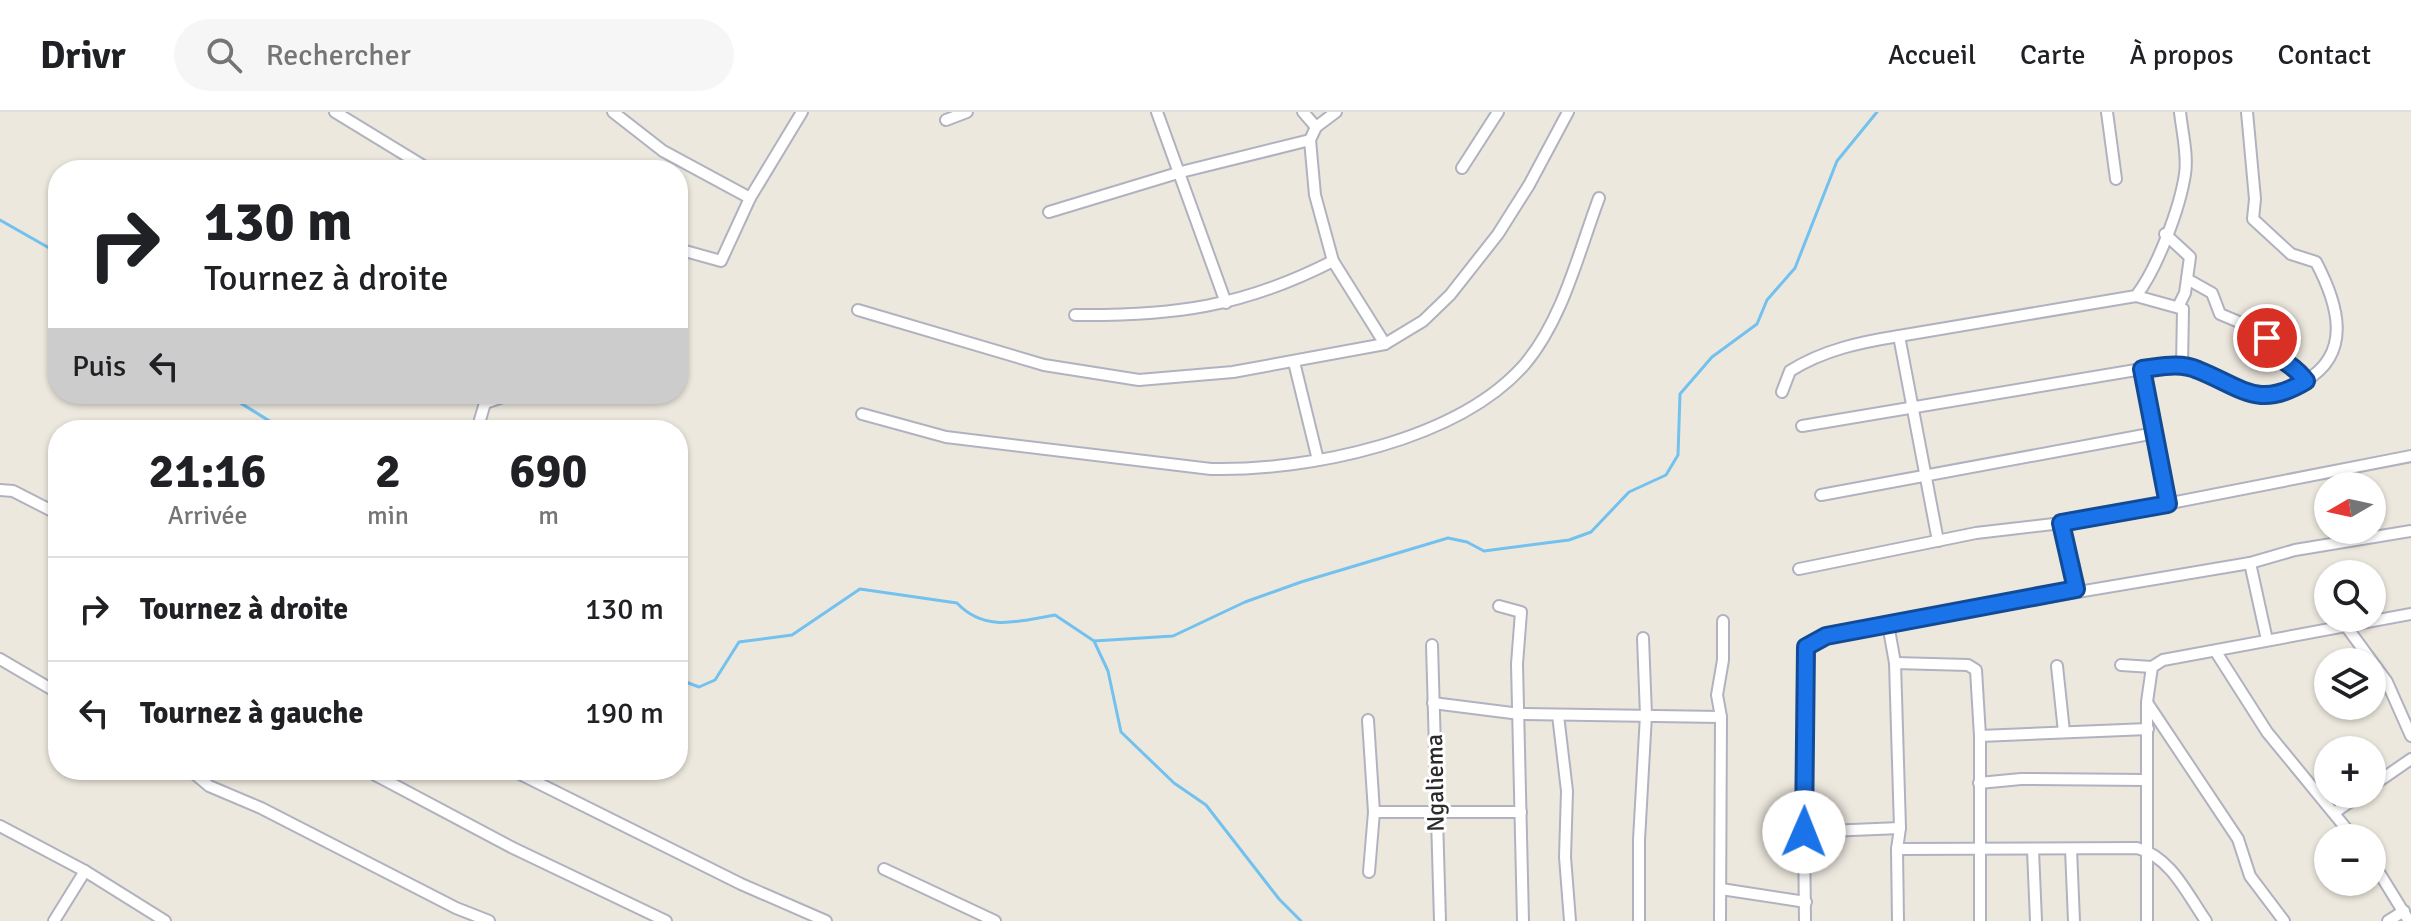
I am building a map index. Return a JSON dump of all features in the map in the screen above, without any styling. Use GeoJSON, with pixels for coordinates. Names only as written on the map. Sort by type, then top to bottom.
{"type":"FeatureCollection","features":[{"type":"Feature","properties":{"kind":"street"},"geometry":{"type":"LineString","coordinates":[[335,112],[414,160]]}},
{"type":"Feature","properties":{"kind":"street"},"geometry":{"type":"LineString","coordinates":[[613,112],[663,151],[680,160]]}},
{"type":"Feature","properties":{"kind":"street"},"geometry":{"type":"LineString","coordinates":[[688,252],[721,261],[750,198],[802,112]]}},
{"type":"Feature","properties":{"kind":"street"},"geometry":{"type":"LineString","coordinates":[[946,120],[967,112]]}},
{"type":"Feature","properties":{"kind":"street"},"geometry":{"type":"LineString","coordinates":[[1157,112],[1226,303]]}},
{"type":"Feature","properties":{"kind":"street"},"geometry":{"type":"LineString","coordinates":[[1303,112],[1316,127]]}},
{"type":"Feature","properties":{"kind":"street"},"geometry":{"type":"LineString","coordinates":[[1336,112],[1316,127],[1310,140],[1315,195],[1333,261],[1385,344]]}},
{"type":"Feature","properties":{"kind":"street"},"geometry":{"type":"LineString","coordinates":[[1462,168],[1498,112]]}},
{"type":"Feature","properties":{"kind":"street"},"geometry":{"type":"LineString","coordinates":[[858,310],[1044,365],[1139,380],[1233,372],[1385,344],[1423,321],[1450,295],[1498,234],[1529,185],[1568,112]]}},
{"type":"Feature","properties":{"kind":"street"},"geometry":{"type":"LineString","coordinates":[[2107,112],[2116,179]]}},
{"type":"Feature","properties":{"kind":"street"},"geometry":{"type":"LineString","coordinates":[[2136,296],[2154,265],[2185,174],[2180,112]]}},
{"type":"Feature","properties":{"kind":"street"},"geometry":{"type":"LineString","coordinates":[[1802,426],[2142,369],[2182,366],[2261,397],[2283,395],[2306,381],[2334,355],[2337,336],[2335,313],[2326,281],[2316,262],[2291,254],[2253,219],[2255,199],[2247,112]]}},
{"type":"Feature","properties":{"kind":"street"},"geometry":{"type":"LineString","coordinates":[[1049,212],[1181,172],[1310,140]]}},
{"type":"Feature","properties":{"kind":"street"},"geometry":{"type":"LineString","coordinates":[[688,165],[750,198]]}},
{"type":"Feature","properties":{"kind":"street"},"geometry":{"type":"LineString","coordinates":[[862,414],[946,437],[1211,469],[1249,470],[1318,460],[1416,434],[1470,410],[1499,389],[1526,362],[1546,330],[1599,198]]}},
{"type":"Feature","properties":{"kind":"street"},"geometry":{"type":"LineString","coordinates":[[2165,234],[2190,257],[2179,305],[2184,317],[2182,366]]}},
{"type":"Feature","properties":{"kind":"street"},"geometry":{"type":"LineString","coordinates":[[1075,315],[1167,314],[1226,303],[1278,286],[1333,261]]}},
{"type":"Feature","properties":{"kind":"street"},"geometry":{"type":"LineString","coordinates":[[2187,279],[2212,293],[2220,314],[2265,333],[2273,355],[2294,368],[2306,381]]}},
{"type":"Feature","properties":{"kind":"street"},"geometry":{"type":"LineString","coordinates":[[1782,392],[1790,371],[1846,346],[2136,296],[2179,305]]}},
{"type":"Feature","properties":{"kind":"street"},"geometry":{"type":"LineString","coordinates":[[1899,336],[1910,407],[1938,541]]}},
{"type":"Feature","properties":{"kind":"street"},"geometry":{"type":"LineString","coordinates":[[1294,362],[1318,460]]}},
{"type":"Feature","properties":{"kind":"street"},"geometry":{"type":"LineString","coordinates":[[2142,369],[2168,504]]}},
{"type":"Feature","properties":{"kind":"street"},"geometry":{"type":"LineString","coordinates":[[1821,495],[2155,433]]}},
{"type":"Feature","properties":{"kind":"street"},"geometry":{"type":"LineString","coordinates":[[1799,569],[1938,541],[2168,504],[2411,456]]}},
{"type":"Feature","properties":{"kind":"street"},"geometry":{"type":"LineString","coordinates":[[0,490],[13,491],[48,509]]}},
{"type":"Feature","properties":{"kind":"street"},"geometry":{"type":"LineString","coordinates":[[2061,523],[2076,589]]}},
{"type":"Feature","properties":{"kind":"street"},"geometry":{"type":"LineString","coordinates":[[1805,921],[1806,647],[1826,636],[1888,624],[2076,589],[2250,563],[2295,550],[2411,531]]}},
{"type":"Feature","properties":{"kind":"street"},"geometry":{"type":"LineString","coordinates":[[2250,563],[2267,640]]}},
{"type":"Feature","properties":{"kind":"street"},"geometry":{"type":"LineString","coordinates":[[1499,606],[1521,612],[1517,664],[1523,921]]}},
{"type":"Feature","properties":{"kind":"street"},"geometry":{"type":"LineString","coordinates":[[2386,619],[2411,614]]}},
{"type":"Feature","properties":{"kind":"street"},"geometry":{"type":"LineString","coordinates":[[1720,921],[1721,717],[1717,695],[1723,660],[1723,621]]}},
{"type":"Feature","properties":{"kind":"street"},"geometry":{"type":"LineString","coordinates":[[1888,624],[1895,663],[1900,828],[1897,849],[1898,921]]}},
{"type":"Feature","properties":{"kind":"street"},"geometry":{"type":"LineString","coordinates":[[2147,921],[2147,702],[2152,667],[2156,662],[2314,632]]}},
{"type":"Feature","properties":{"kind":"street"},"geometry":{"type":"LineString","coordinates":[[2350,632],[2387,682],[2411,736]]}},
{"type":"Feature","properties":{"kind":"street"},"geometry":{"type":"LineString","coordinates":[[1639,921],[1646,715],[1643,638]]}},
{"type":"Feature","properties":{"kind":"street","name":"Ngaliema"},"geometry":{"type":"LineString","coordinates":[[1432,645],[1440,921]]}},
{"type":"Feature","properties":{"kind":"street"},"geometry":{"type":"LineString","coordinates":[[2216,652],[2267,732],[2343,824]]}},
{"type":"Feature","properties":{"kind":"street"},"geometry":{"type":"LineString","coordinates":[[0,659],[48,687]]}},
{"type":"Feature","properties":{"kind":"street"},"geometry":{"type":"LineString","coordinates":[[1895,663],[1968,665],[1976,670],[1980,736],[1980,921]]}},
{"type":"Feature","properties":{"kind":"street"},"geometry":{"type":"LineString","coordinates":[[2121,665],[2152,667]]}},
{"type":"Feature","properties":{"kind":"street"},"geometry":{"type":"LineString","coordinates":[[2057,666],[2064,732]]}},
{"type":"Feature","properties":{"kind":"street"},"geometry":{"type":"LineString","coordinates":[[2147,702],[2238,839],[2250,876],[2284,921]]}},
{"type":"Feature","properties":{"kind":"street"},"geometry":{"type":"LineString","coordinates":[[1433,703],[1520,714],[1721,717]]}},
{"type":"Feature","properties":{"kind":"street"},"geometry":{"type":"LineString","coordinates":[[1558,715],[1567,791],[1565,857],[1570,921]]}},
{"type":"Feature","properties":{"kind":"street"},"geometry":{"type":"LineString","coordinates":[[1368,720],[1374,812],[1369,872]]}},
{"type":"Feature","properties":{"kind":"street"},"geometry":{"type":"LineString","coordinates":[[1980,736],[2148,729]]}},
{"type":"Feature","properties":{"kind":"street"},"geometry":{"type":"LineString","coordinates":[[2386,776],[2411,759]]}},
{"type":"Feature","properties":{"kind":"street"},"geometry":{"type":"LineString","coordinates":[[1979,783],[2021,779],[2147,780]]}},
{"type":"Feature","properties":{"kind":"street"},"geometry":{"type":"LineString","coordinates":[[202,780],[456,908],[489,921]]}},
{"type":"Feature","properties":{"kind":"street"},"geometry":{"type":"LineString","coordinates":[[385,780],[513,848],[666,921]]}},
{"type":"Feature","properties":{"kind":"street"},"geometry":{"type":"LineString","coordinates":[[532,780],[741,884],[826,921]]}},
{"type":"Feature","properties":{"kind":"street"},"geometry":{"type":"LineString","coordinates":[[2334,813],[2341,808]]}},
{"type":"Feature","properties":{"kind":"street"},"geometry":{"type":"LineString","coordinates":[[1374,812],[1521,812]]}},
{"type":"Feature","properties":{"kind":"street"},"geometry":{"type":"LineString","coordinates":[[0,826],[85,871],[165,921]]}},
{"type":"Feature","properties":{"kind":"street"},"geometry":{"type":"LineString","coordinates":[[1804,832],[1900,828]]}},
{"type":"Feature","properties":{"kind":"street"},"geometry":{"type":"LineString","coordinates":[[1897,849],[2146,850],[2170,868],[2206,921]]}},
{"type":"Feature","properties":{"kind":"street"},"geometry":{"type":"LineString","coordinates":[[2071,849],[2074,921]]}},
{"type":"Feature","properties":{"kind":"street"},"geometry":{"type":"LineString","coordinates":[[2033,850],[2036,921]]}},
{"type":"Feature","properties":{"kind":"street"},"geometry":{"type":"LineString","coordinates":[[884,869],[995,921]]}},
{"type":"Feature","properties":{"kind":"street"},"geometry":{"type":"LineString","coordinates":[[54,921],[85,871]]}},
{"type":"Feature","properties":{"kind":"street"},"geometry":{"type":"LineString","coordinates":[[2386,883],[2407,916],[2388,921]]}},
{"type":"Feature","properties":{"kind":"street"},"geometry":{"type":"LineString","coordinates":[[1721,889],[1806,902]]}},
{"type":"Feature","properties":{"kind":"waterway"},"geometry":{"type":"LineString","coordinates":[[1094,641],[1173,636],[1245,602],[1301,582],[1448,538],[1467,542],[1484,551],[1569,540],[1591,532],[1629,492],[1666,475],[1678,455],[1680,394],[1712,357],[1757,324],[1767,300],[1795,268],[1837,161],[1877,112]]}},
{"type":"Feature","properties":{"kind":"waterway"},"geometry":{"type":"LineString","coordinates":[[0,220],[48,247]]}},
{"type":"Feature","properties":{"kind":"waterway"},"geometry":{"type":"LineString","coordinates":[[242,404],[268,420]]}},
{"type":"Feature","properties":{"kind":"waterway"},"geometry":{"type":"LineString","coordinates":[[688,683],[699,687],[715,680],[739,642],[792,635],[860,589],[957,603],[968,612],[991,622],[1016,622],[1055,615],[1094,641],[1108,671],[1121,732],[1174,783],[1206,805],[1279,899],[1301,921]]}},
{"type":"Feature","properties":{"kind":"route"},"geometry":{"type":"LineString","coordinates":[[1804,832],[1806,647],[1826,636],[2076,589],[2061,523],[2168,504],[2142,369],[2182,366],[2197,369],[2224,384],[2261,397],[2283,395],[2306,381],[2294,368],[2273,355],[2267,338]]}}]}
